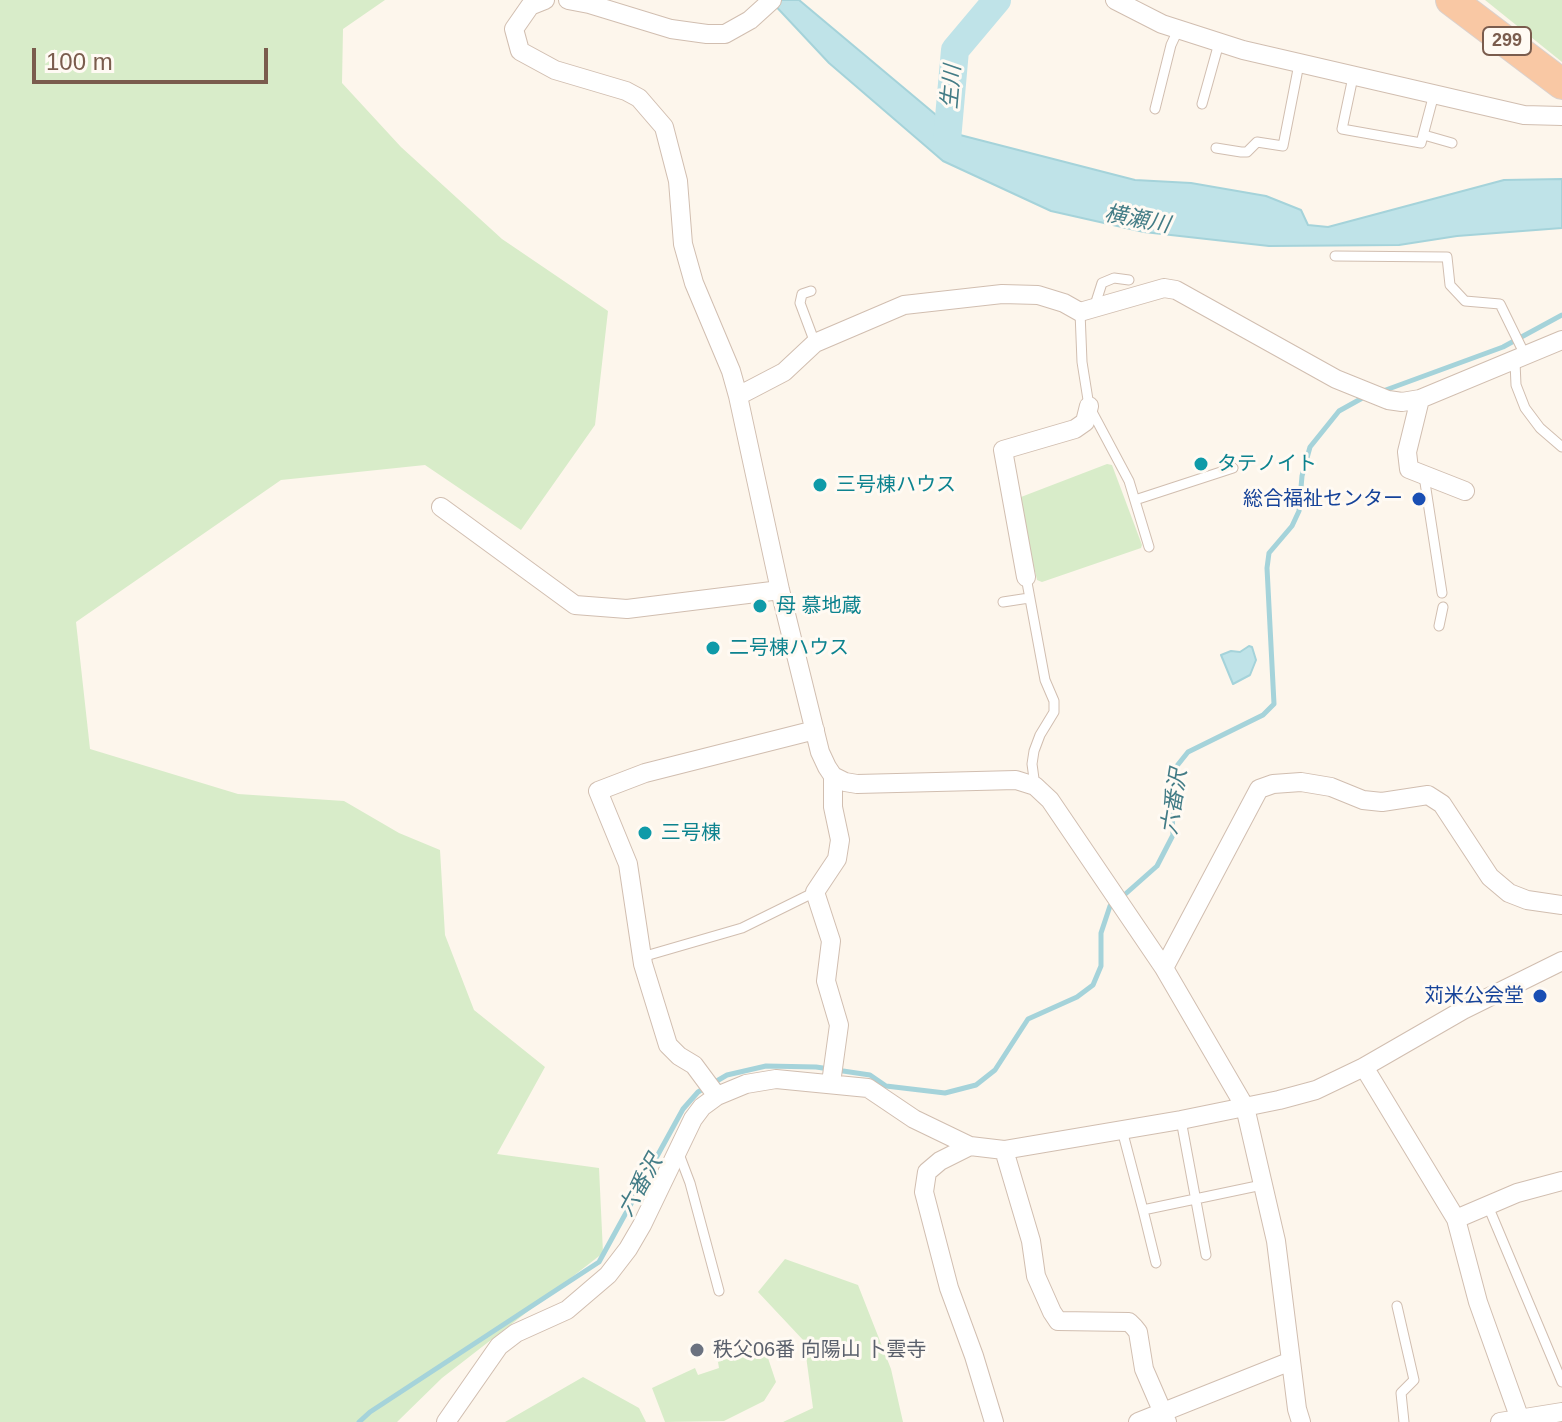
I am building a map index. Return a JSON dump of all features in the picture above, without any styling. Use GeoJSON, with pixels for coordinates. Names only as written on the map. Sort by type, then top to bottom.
{"type":"FeatureCollection","features":[{"type":"Feature","properties":{"kind":"highway","name":"299"},"geometry":{"type":"LineString","coordinates":[[1451,0],[1562,84]]}},
{"type":"Feature","properties":{"kind":"street"},"geometry":{"type":"LineString","coordinates":[[545,0],[530,6],[514,29],[520,51],[555,70],[626,91],[639,98],[664,127],[678,181],[683,244],[694,283],[731,371],[738,396],[780,590],[820,752],[833,776],[833,807],[840,840],[837,859],[815,892],[831,941],[826,981],[839,1025],[833,1073]]}},
{"type":"Feature","properties":{"kind":"street"},"geometry":{"type":"LineString","coordinates":[[568,0],[671,29],[707,34],[725,34],[768,4]]}},
{"type":"Feature","properties":{"kind":"street"},"geometry":{"type":"LineString","coordinates":[[1115,0],[1178,30],[1299,64],[1524,115],[1562,116]]}},
{"type":"Feature","properties":{"kind":"street"},"geometry":{"type":"LineString","coordinates":[[738,396],[784,372],[815,343],[904,305],[1002,294],[1038,295],[1087,310],[1164,288],[1176,290],[1354,387],[1402,402],[1420,399],[1562,340]]}},
{"type":"Feature","properties":{"kind":"street"},"geometry":{"type":"LineString","coordinates":[[1420,399],[1406,459],[1409,469],[1465,491]]}},
{"type":"Feature","properties":{"kind":"street"},"geometry":{"type":"LineString","coordinates":[[1026,577],[1003,450],[1075,429],[1085,422],[1089,406]]}},
{"type":"Feature","properties":{"kind":"street"},"geometry":{"type":"LineString","coordinates":[[441,507],[575,605],[627,609],[780,590]]}},
{"type":"Feature","properties":{"kind":"street"},"geometry":{"type":"LineString","coordinates":[[717,1096],[694,1065],[668,1045],[642,957],[628,864],[598,791],[645,773],[815,730]]}},
{"type":"Feature","properties":{"kind":"street"},"geometry":{"type":"LineString","coordinates":[[833,776],[857,784],[1016,780],[1035,786],[1050,800],[1164,968],[1245,1107],[1276,1241],[1301,1422]]}},
{"type":"Feature","properties":{"kind":"street"},"geometry":{"type":"LineString","coordinates":[[1164,968],[1259,789],[1273,784],[1301,782],[1331,787],[1363,800],[1382,802],[1428,795],[1442,804],[1490,877],[1509,893],[1527,900],[1562,905]]}},
{"type":"Feature","properties":{"kind":"street"},"geometry":{"type":"LineString","coordinates":[[446,1422],[499,1346],[516,1333],[567,1310],[608,1275],[642,1225],[693,1119],[702,1107],[717,1096],[746,1084],[833,1073],[868,1088],[914,1119],[970,1146],[1004,1150],[1181,1120],[1316,1090],[1364,1067],[1463,1010],[1562,961]]}},
{"type":"Feature","properties":{"kind":"street"},"geometry":{"type":"LineString","coordinates":[[1364,1067],[1456,1219],[1478,1302],[1521,1420]]}},
{"type":"Feature","properties":{"kind":"street"},"geometry":{"type":"LineString","coordinates":[[970,1146],[940,1161],[927,1172],[924,1192],[949,1288],[994,1422]]}},
{"type":"Feature","properties":{"kind":"street"},"geometry":{"type":"LineString","coordinates":[[1004,1150],[1031,1241],[1036,1276],[1052,1312],[1058,1321],[1129,1322],[1138,1332],[1144,1369],[1165,1417]]}},
{"type":"Feature","properties":{"kind":"street"},"geometry":{"type":"LineString","coordinates":[[1456,1219],[1517,1193],[1562,1181]]}},
{"type":"Feature","properties":{"kind":"street"},"geometry":{"type":"LineString","coordinates":[[1138,1422],[1165,1417],[1291,1361]]}},
{"type":"Feature","properties":{"kind":"street"},"geometry":{"type":"LineString","coordinates":[[1500,1422],[1562,1412]]}},
{"type":"Feature","properties":{"kind":"lane"},"geometry":{"type":"LineString","coordinates":[[1155,109],[1171,45],[1178,30]]}},
{"type":"Feature","properties":{"kind":"lane"},"geometry":{"type":"LineString","coordinates":[[1202,104],[1219,43]]}},
{"type":"Feature","properties":{"kind":"lane"},"geometry":{"type":"LineString","coordinates":[[1216,148],[1247,152],[1257,142],[1283,146],[1299,64]]}},
{"type":"Feature","properties":{"kind":"lane"},"geometry":{"type":"LineString","coordinates":[[1353,77],[1342,129],[1421,143],[1434,94]]}},
{"type":"Feature","properties":{"kind":"lane"},"geometry":{"type":"LineString","coordinates":[[1424,135],[1452,143]]}},
{"type":"Feature","properties":{"kind":"lane"},"geometry":{"type":"LineString","coordinates":[[1284,142],[1296,146]]}},
{"type":"Feature","properties":{"kind":"lane"},"geometry":{"type":"LineString","coordinates":[[1335,256],[1447,257],[1450,285],[1465,301],[1500,304],[1520,359],[1516,385],[1525,408],[1540,428],[1562,447]]}},
{"type":"Feature","properties":{"kind":"lane"},"geometry":{"type":"LineString","coordinates":[[1129,280],[1114,278],[1102,283],[1087,310],[1082,362],[1089,406],[1129,481],[1149,547]]}},
{"type":"Feature","properties":{"kind":"lane"},"geometry":{"type":"LineString","coordinates":[[811,291],[802,294],[800,303],[815,343]]}},
{"type":"Feature","properties":{"kind":"lane"},"geometry":{"type":"LineString","coordinates":[[1135,500],[1233,468]]}},
{"type":"Feature","properties":{"kind":"lane"},"geometry":{"type":"LineString","coordinates":[[1424,476],[1442,593]]}},
{"type":"Feature","properties":{"kind":"lane"},"geometry":{"type":"LineString","coordinates":[[1026,577],[1045,680],[1054,701],[1054,712],[1034,751],[1035,786]]}},
{"type":"Feature","properties":{"kind":"lane"},"geometry":{"type":"LineString","coordinates":[[1003,602],[1029,598]]}},
{"type":"Feature","properties":{"kind":"lane"},"geometry":{"type":"LineString","coordinates":[[1439,626],[1443,607]]}},
{"type":"Feature","properties":{"kind":"lane"},"geometry":{"type":"LineString","coordinates":[[642,957],[742,928],[815,892]]}},
{"type":"Feature","properties":{"kind":"lane"},"geometry":{"type":"LineString","coordinates":[[1181,1120],[1206,1255]]}},
{"type":"Feature","properties":{"kind":"lane"},"geometry":{"type":"LineString","coordinates":[[1122,1130],[1156,1263]]}},
{"type":"Feature","properties":{"kind":"lane"},"geometry":{"type":"LineString","coordinates":[[678,1151],[690,1183],[719,1291]]}},
{"type":"Feature","properties":{"kind":"lane"},"geometry":{"type":"LineString","coordinates":[[1143,1210],[1262,1185]]}},
{"type":"Feature","properties":{"kind":"lane"},"geometry":{"type":"LineString","coordinates":[[1488,1206],[1562,1382]]}},
{"type":"Feature","properties":{"kind":"lane"},"geometry":{"type":"LineString","coordinates":[[1397,1306],[1414,1380],[1401,1393],[1404,1422]]}},
{"type":"Feature","properties":{"kind":"green space"},"geometry":{"type":"Polygon","coordinates":[[[0,0],[385,0],[343,29],[342,83],[401,147],[502,239],[608,311],[595,425],[521,530],[425,465],[281,480],[76,622],[90,749],[238,794],[344,801],[399,833],[440,850],[445,935],[474,1010],[545,1067],[497,1154],[599,1168],[603,1253],[442,1378],[397,1422],[0,1422],[0,0]]]}},
{"type":"Feature","properties":{"kind":"green space"},"geometry":{"type":"Polygon","coordinates":[[[1485,0],[1562,0],[1562,62],[1485,0]]]}},
{"type":"Feature","properties":{"kind":"green space"},"geometry":{"type":"Polygon","coordinates":[[[1107,464],[1112,465],[1141,548],[1042,582],[1037,580],[1019,502],[1021,497],[1107,464]]]}},
{"type":"Feature","properties":{"kind":"green space"},"geometry":{"type":"Polygon","coordinates":[[[785,1259],[858,1285],[891,1369],[903,1422],[783,1422],[813,1408],[804,1341],[758,1292],[785,1259]]]}},
{"type":"Feature","properties":{"kind":"green space"},"geometry":{"type":"Polygon","coordinates":[[[764,1346],[776,1382],[764,1401],[724,1421],[665,1422],[652,1388],[695,1368],[698,1375],[719,1368],[718,1362],[764,1346]]]}},
{"type":"Feature","properties":{"kind":"green space"},"geometry":{"type":"Polygon","coordinates":[[[583,1377],[639,1408],[646,1422],[505,1422],[583,1377]]]}},
{"type":"Feature","properties":{"kind":"water","name":"横瀬川"},"geometry":{"type":"Polygon","coordinates":[[[770,0],[799,0],[960,135],[1135,180],[1191,183],[1266,196],[1301,210],[1308,225],[1328,227],[1504,180],[1562,179],[1562,228],[1457,236],[1399,245],[1269,246],[1144,232],[1051,211],[943,161],[829,63],[770,0]]]}},
{"type":"Feature","properties":{"kind":"water"},"geometry":{"type":"Polygon","coordinates":[[[1249,646],[1256,660],[1250,675],[1233,684],[1221,655],[1240,652],[1249,646]]]}},
{"type":"Feature","properties":{"kind":"waterway","name":"生川"},"geometry":{"type":"LineString","coordinates":[[947,140],[955,50],[997,0]]}},
{"type":"Feature","properties":{"kind":"waterway","name":"六番沢"},"geometry":{"type":"LineString","coordinates":[[1383,391],[1503,347],[1562,315]]}},
{"type":"Feature","properties":{"kind":"waterway","name":"六番沢"},"geometry":{"type":"LineString","coordinates":[[1122,897],[1157,866],[1173,835],[1171,790],[1176,767],[1188,752],[1263,715],[1274,704],[1267,568],[1269,553],[1292,526],[1299,511],[1302,476],[1310,447],[1339,411],[1366,396]]}},
{"type":"Feature","properties":{"kind":"waterway","name":"六番沢"},"geometry":{"type":"LineString","coordinates":[[359,1422],[599,1262],[683,1109],[698,1092],[727,1075],[766,1066],[816,1067],[870,1075],[886,1086],[945,1093],[976,1085],[995,1070],[1028,1019],[1077,997],[1093,985],[1101,966],[1101,933],[1110,906],[1114,903]]}},
{"type":"Feature","properties":{"kind":"place","name":"タテノイト"},"geometry":{"type":"Point","coordinates":[1201,464]}},
{"type":"Feature","properties":{"kind":"place","name":"三号棟ハウス"},"geometry":{"type":"Point","coordinates":[820,485]}},
{"type":"Feature","properties":{"kind":"place","name":"総合福祉センター"},"geometry":{"type":"Point","coordinates":[1419,499]}},
{"type":"Feature","properties":{"kind":"place","name":"母 慕地蔵"},"geometry":{"type":"Point","coordinates":[760,606]}},
{"type":"Feature","properties":{"kind":"place","name":"二号棟ハウス"},"geometry":{"type":"Point","coordinates":[713,648]}},
{"type":"Feature","properties":{"kind":"place","name":"三号棟"},"geometry":{"type":"Point","coordinates":[645,833]}},
{"type":"Feature","properties":{"kind":"place","name":"苅米公会堂"},"geometry":{"type":"Point","coordinates":[1540,996]}},
{"type":"Feature","properties":{"kind":"place","name":"秩父06番 向陽山 卜雲寺"},"geometry":{"type":"Point","coordinates":[697,1350]}}]}
